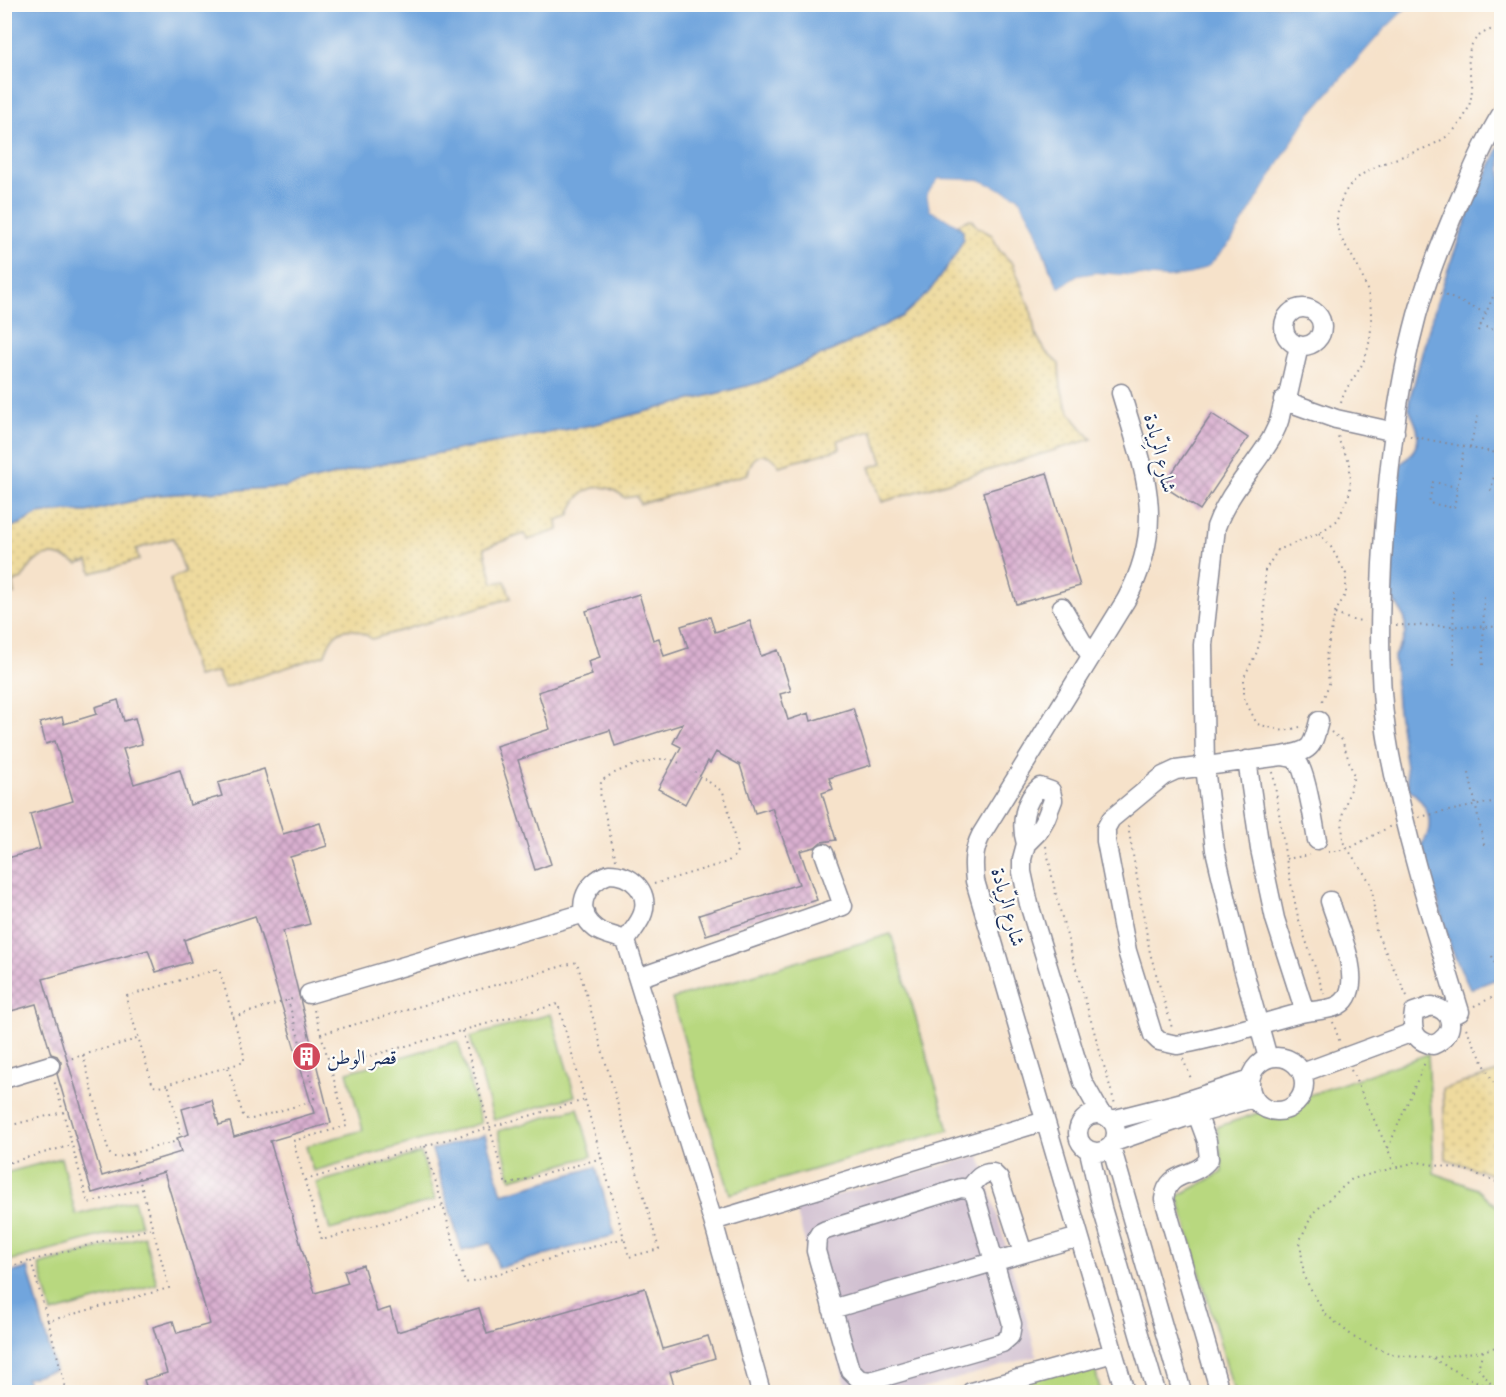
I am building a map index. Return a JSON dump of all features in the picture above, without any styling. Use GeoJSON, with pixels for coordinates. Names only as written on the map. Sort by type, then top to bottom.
{"type":"FeatureCollection","features":[{"type":"Feature","properties":{"kind":"street"},"geometry":{"type":"LineString","coordinates":[[1454,1014],[1432,1006],[1414,1012],[1413,1032],[1421,1041],[1433,1045],[1448,1034],[1454,1014],[1411,850],[1390,754],[1382,675],[1380,623],[1384,536],[1391,455],[1402,379],[1417,314],[1438,251],[1473,169],[1502,113]]}},
{"type":"Feature","properties":{"kind":"street"},"geometry":{"type":"LineString","coordinates":[[1268,1058],[1215,850],[1205,767],[1203,645],[1216,527],[1222,509],[1270,440],[1280,420],[1283,400],[1288,395],[1299,346]]}},
{"type":"Feature","properties":{"kind":"street","name":"شارع الرِّيادة"},"geometry":{"type":"LineString","coordinates":[[1121,393],[1147,484],[1149,529],[1144,558],[1133,587],[981,835],[973,860],[975,881],[1125,1392]]}},
{"type":"Feature","properties":{"kind":"street"},"geometry":{"type":"LineString","coordinates":[[1283,400],[1336,419],[1395,432]]}},
{"type":"Feature","properties":{"kind":"street"},"geometry":{"type":"LineString","coordinates":[[1062,607],[1091,657]]}},
{"type":"Feature","properties":{"kind":"street"},"geometry":{"type":"LineString","coordinates":[[1319,721],[1314,742],[1304,752],[1205,767],[1187,767],[1163,776],[1111,819],[1106,828],[1106,841],[1127,951],[1153,1035],[1159,1041],[1177,1045],[1305,1012],[1340,1006],[1347,998],[1351,987],[1352,972],[1330,901]]}},
{"type":"Feature","properties":{"kind":"street"},"geometry":{"type":"LineString","coordinates":[[1277,757],[1292,758],[1299,762],[1320,849]]}},
{"type":"Feature","properties":{"kind":"street"},"geometry":{"type":"LineString","coordinates":[[1246,760],[1260,849],[1275,920],[1305,1012]]}},
{"type":"Feature","properties":{"kind":"street","name":"شارع الرِّيادة"},"geometry":{"type":"LineString","coordinates":[[1026,844],[1022,859],[1029,904],[1083,1083],[1104,1118]]}},
{"type":"Feature","properties":{"kind":"street"},"geometry":{"type":"LineString","coordinates":[[638,978],[843,906],[824,853]]}},
{"type":"Feature","properties":{"kind":"street"},"geometry":{"type":"LineString","coordinates":[[626,941],[644,912],[645,902],[639,888],[629,878],[620,874],[609,874],[593,882],[585,896],[585,913],[596,928],[626,941],[713,1221],[761,1392]]}},
{"type":"Feature","properties":{"kind":"street"},"geometry":{"type":"LineString","coordinates":[[309,994],[585,913]]}},
{"type":"Feature","properties":{"kind":"street"},"geometry":{"type":"LineString","coordinates":[[1302,1073],[1413,1032]]}},
{"type":"Feature","properties":{"kind":"street"},"geometry":{"type":"LineString","coordinates":[[1284,1057],[1292,1061],[1302,1073],[1304,1091],[1294,1105],[1286,1109],[1268,1109],[1254,1098],[1250,1080],[1256,1066],[1268,1058],[1284,1057]]}},
{"type":"Feature","properties":{"kind":"street"},"geometry":{"type":"LineString","coordinates":[[4,1079],[50,1065]]}},
{"type":"Feature","properties":{"kind":"street"},"geometry":{"type":"LineString","coordinates":[[1250,1080],[1198,1106],[1113,1144],[1101,1152],[1089,1151],[1083,1147],[1077,1136],[1079,1124],[1104,1118],[1198,1106],[1254,1098]]}},
{"type":"Feature","properties":{"kind":"street"},"geometry":{"type":"LineString","coordinates":[[1198,1106],[1209,1159],[1201,1169],[1173,1180],[1166,1187],[1164,1199],[1220,1392]]}},
{"type":"Feature","properties":{"kind":"street"},"geometry":{"type":"LineString","coordinates":[[1104,1118],[1116,1131],[1113,1144],[1182,1392]]}},
{"type":"Feature","properties":{"kind":"street"},"geometry":{"type":"LineString","coordinates":[[713,1221],[1045,1120]]}},
{"type":"Feature","properties":{"kind":"street"},"geometry":{"type":"LineString","coordinates":[[1089,1151],[1102,1208],[1156,1392]]}},
{"type":"Feature","properties":{"kind":"street"},"geometry":{"type":"LineString","coordinates":[[969,1189],[978,1176],[987,1172],[993,1173],[999,1179],[1023,1253]]}},
{"type":"Feature","properties":{"kind":"street"},"geometry":{"type":"LineString","coordinates":[[961,1188],[969,1189],[975,1195],[1012,1324],[1010,1336],[1002,1343],[864,1381],[850,1370],[816,1251],[815,1244],[820,1233],[961,1188]]}},
{"type":"Feature","properties":{"kind":"street"},"geometry":{"type":"LineString","coordinates":[[832,1309],[1079,1237]]}},
{"type":"Feature","properties":{"kind":"street"},"geometry":{"type":"LineString","coordinates":[[971,1392],[1113,1353]]}},
{"type":"Feature","properties":{"kind":"path"},"geometry":{"type":"LineString","coordinates":[[1319,721],[1284,731],[1257,724],[1244,698],[1244,677],[1257,652],[1264,622],[1265,570],[1278,550],[1319,533],[1338,520],[1350,492],[1350,463],[1339,441],[1336,419],[1344,391],[1362,366],[1369,344],[1371,314],[1368,291],[1360,271],[1339,234],[1337,218],[1341,201],[1346,190],[1357,179],[1374,168],[1451,134],[1469,109],[1473,86],[1468,54],[1473,41],[1482,32],[1502,27]]}},
{"type":"Feature","properties":{"kind":"path"},"geometry":{"type":"LineString","coordinates":[[1478,331],[1502,276]]}},
{"type":"Feature","properties":{"kind":"path"},"geometry":{"type":"LineString","coordinates":[[1439,293],[1486,313]]}},
{"type":"Feature","properties":{"kind":"path"},"geometry":{"type":"LineString","coordinates":[[1480,325],[1502,333]]}},
{"type":"Feature","properties":{"kind":"path"},"geometry":{"type":"LineString","coordinates":[[1470,447],[1478,416]]}},
{"type":"Feature","properties":{"kind":"path"},"geometry":{"type":"LineString","coordinates":[[1491,491],[1502,437]]}},
{"type":"Feature","properties":{"kind":"path"},"geometry":{"type":"LineString","coordinates":[[1418,438],[1502,454]]}},
{"type":"Feature","properties":{"kind":"path"},"geometry":{"type":"LineString","coordinates":[[1457,487],[1433,482],[1429,503],[1454,508],[1464,446]]}},
{"type":"Feature","properties":{"kind":"path"},"geometry":{"type":"LineString","coordinates":[[1319,533],[1331,547],[1346,574],[1346,593],[1335,614],[1326,656],[1329,684],[1322,698],[1319,721]]}},
{"type":"Feature","properties":{"kind":"path"},"geometry":{"type":"LineString","coordinates":[[1453,591],[1454,665]]}},
{"type":"Feature","properties":{"kind":"path"},"geometry":{"type":"LineString","coordinates":[[1483,665],[1484,593]]}},
{"type":"Feature","properties":{"kind":"path"},"geometry":{"type":"LineString","coordinates":[[1405,626],[1502,627]]}},
{"type":"Feature","properties":{"kind":"path"},"geometry":{"type":"LineString","coordinates":[[1319,721],[1342,741],[1354,776],[1342,816],[1343,842],[1372,885],[1376,932],[1414,1012]]}},
{"type":"Feature","properties":{"kind":"path"},"geometry":{"type":"LineString","coordinates":[[1277,757],[1286,859],[1298,917],[1345,1057],[1396,1167]]}},
{"type":"Feature","properties":{"kind":"path"},"geometry":{"type":"LineString","coordinates":[[620,874],[600,793],[601,782],[610,775],[654,760],[668,759],[680,763]]}},
{"type":"Feature","properties":{"kind":"path"},"geometry":{"type":"LineString","coordinates":[[1497,767],[1502,787]]}},
{"type":"Feature","properties":{"kind":"path"},"geometry":{"type":"LineString","coordinates":[[639,888],[727,862],[735,856],[737,847],[723,792],[695,772]]}},
{"type":"Feature","properties":{"kind":"path"},"geometry":{"type":"LineString","coordinates":[[1470,773],[1484,845]]}},
{"type":"Feature","properties":{"kind":"path"},"geometry":{"type":"LineString","coordinates":[[1286,859],[1320,849],[1348,849],[1385,828],[1405,821],[1428,814],[1502,800]]}},
{"type":"Feature","properties":{"kind":"path"},"geometry":{"type":"LineString","coordinates":[[1125,808],[1150,953],[1198,1106]]}},
{"type":"Feature","properties":{"kind":"path"},"geometry":{"type":"LineString","coordinates":[[1045,840],[1104,1118]]}},
{"type":"Feature","properties":{"kind":"path"},"geometry":{"type":"LineString","coordinates":[[1492,956],[1502,977]]}},
{"type":"Feature","properties":{"kind":"path"},"geometry":{"type":"LineString","coordinates":[[321,1034],[577,962],[658,1249],[629,1257],[558,1004],[330,1067]]}},
{"type":"Feature","properties":{"kind":"path"},"geometry":{"type":"LineString","coordinates":[[219,970],[245,1059],[242,1063],[228,1068],[155,1087],[151,1084],[138,1039],[127,996],[219,970]]}},
{"type":"Feature","properties":{"kind":"path"},"geometry":{"type":"LineString","coordinates":[[1502,993],[1454,1014],[1502,1094]]}},
{"type":"Feature","properties":{"kind":"path"},"geometry":{"type":"LineString","coordinates":[[233,1017],[309,994],[347,1126],[293,1141],[321,1240],[443,1206]]}},
{"type":"Feature","properties":{"kind":"path"},"geometry":{"type":"LineString","coordinates":[[228,1068],[246,1119],[313,1101],[315,1094],[288,1000]]}},
{"type":"Feature","properties":{"kind":"path"},"geometry":{"type":"LineString","coordinates":[[462,1031],[506,1185],[602,1158]]}},
{"type":"Feature","properties":{"kind":"path"},"geometry":{"type":"LineString","coordinates":[[138,1039],[50,1065],[88,1203],[142,1189]]}},
{"type":"Feature","properties":{"kind":"path"},"geometry":{"type":"LineString","coordinates":[[1388,1148],[1433,1045]]}},
{"type":"Feature","properties":{"kind":"path"},"geometry":{"type":"LineString","coordinates":[[83,1055],[110,1153],[116,1158],[174,1142],[179,1138],[180,1131],[168,1084]]}},
{"type":"Feature","properties":{"kind":"path"},"geometry":{"type":"LineString","coordinates":[[304,1180],[585,1100]]}},
{"type":"Feature","properties":{"kind":"path"},"geometry":{"type":"LineString","coordinates":[[4,1127],[63,1112]]}},
{"type":"Feature","properties":{"kind":"path"},"geometry":{"type":"LineString","coordinates":[[4,1164],[72,1145]]}},
{"type":"Feature","properties":{"kind":"path"},"geometry":{"type":"LineString","coordinates":[[425,1146],[465,1283],[624,1238]]}},
{"type":"Feature","properties":{"kind":"path"},"geometry":{"type":"LineString","coordinates":[[48,1321],[169,1288],[132,1154]]}},
{"type":"Feature","properties":{"kind":"path"},"geometry":{"type":"LineString","coordinates":[[1502,1184],[1466,1170],[1416,1162],[1352,1179],[1313,1213],[1300,1240],[1304,1277],[1325,1314],[1355,1338],[1393,1355],[1431,1358],[1483,1351],[1502,1344]]}},
{"type":"Feature","properties":{"kind":"path"},"geometry":{"type":"LineString","coordinates":[[4,1268],[153,1228]]}},
{"type":"Feature","properties":{"kind":"path"},"geometry":{"type":"LineString","coordinates":[[31,1261],[67,1392]]}},
{"type":"Feature","properties":{"kind":"path"},"geometry":{"type":"LineString","coordinates":[[1483,1351],[1478,1368],[1492,1386]]}},
{"type":"Feature","properties":{"kind":"path"},"geometry":{"type":"LineString","coordinates":[[1431,1358],[1475,1381],[1502,1388]]}},
{"type":"Feature","properties":{"kind":"shaded area"},"geometry":{"type":"Polygon","coordinates":[[[980,1155],[1037,1356],[910,1392],[848,1392],[795,1207],[980,1155]]]}},
{"type":"Feature","properties":{"kind":"sand"},"geometry":{"type":"Polygon","coordinates":[[[971,219],[977,227],[992,235],[999,250],[1013,264],[1032,314],[1035,333],[1046,352],[1059,364],[1061,387],[1066,406],[1076,422],[1092,439],[882,502],[870,467],[883,463],[872,431],[838,440],[840,449],[779,466],[770,456],[760,455],[752,462],[748,474],[640,504],[637,496],[625,498],[607,488],[591,489],[578,498],[569,516],[557,520],[558,530],[528,540],[524,534],[484,548],[493,583],[505,581],[511,598],[372,639],[356,631],[343,630],[332,639],[325,655],[224,688],[217,672],[197,677],[170,579],[185,572],[173,538],[136,549],[139,560],[92,573],[88,561],[78,564],[52,555],[39,558],[22,579],[12,583],[15,594],[5,596],[5,529],[38,514],[64,511],[87,512],[158,495],[285,487],[380,464],[596,424],[758,383],[903,316],[963,231],[957,224],[971,219]]]}},
{"type":"Feature","properties":{"kind":"sand"},"geometry":{"type":"Polygon","coordinates":[[[1502,1071],[1501,1178],[1446,1159],[1443,1089],[1502,1071]]]}},
{"type":"Feature","properties":{"kind":"green space"},"geometry":{"type":"Polygon","coordinates":[[[891,934],[949,1130],[730,1194],[672,999],[891,934]]]}},
{"type":"Feature","properties":{"kind":"green space"},"geometry":{"type":"Polygon","coordinates":[[[551,1014],[575,1096],[494,1120],[470,1037],[551,1014]]]}},
{"type":"Feature","properties":{"kind":"green space"},"geometry":{"type":"Polygon","coordinates":[[[458,1041],[481,1123],[313,1171],[306,1146],[363,1130],[347,1072],[458,1041]]]}},
{"type":"Feature","properties":{"kind":"green space"},"geometry":{"type":"Polygon","coordinates":[[[1428,1054],[1434,1173],[1477,1189],[1501,1210],[1501,1392],[1234,1392],[1178,1196],[1223,1172],[1217,1127],[1428,1054]]]}},
{"type":"Feature","properties":{"kind":"green space"},"geometry":{"type":"Polygon","coordinates":[[[578,1108],[592,1156],[511,1179],[498,1131],[578,1108]]]}},
{"type":"Feature","properties":{"kind":"green space"},"geometry":{"type":"Polygon","coordinates":[[[421,1153],[435,1200],[330,1230],[316,1183],[421,1153]]]}},
{"type":"Feature","properties":{"kind":"green space"},"geometry":{"type":"Polygon","coordinates":[[[61,1158],[76,1215],[134,1200],[141,1225],[5,1262],[5,1173],[61,1158]]]}},
{"type":"Feature","properties":{"kind":"green space"},"geometry":{"type":"Polygon","coordinates":[[[144,1236],[157,1284],[52,1313],[39,1265],[144,1236]]]}},
{"type":"Feature","properties":{"kind":"green space"},"geometry":{"type":"Polygon","coordinates":[[[1092,1359],[1101,1392],[971,1392],[1092,1359]]]}},
{"type":"Feature","properties":{"kind":"water"},"geometry":{"type":"Polygon","coordinates":[[[5,5],[1410,5],[1383,31],[1307,118],[1232,241],[1209,266],[1192,274],[1168,278],[1096,273],[1078,276],[1059,288],[1034,226],[1018,197],[979,180],[939,179],[927,194],[930,210],[957,224],[963,231],[963,240],[929,292],[903,316],[758,383],[596,424],[380,464],[285,487],[158,495],[87,512],[64,511],[38,514],[5,529],[5,5]]]}},
{"type":"Feature","properties":{"kind":"water"},"geometry":{"type":"Polygon","coordinates":[[[1501,143],[1502,977],[1470,989],[1451,948],[1422,845],[1429,829],[1428,814],[1421,801],[1409,789],[1397,704],[1394,656],[1402,643],[1405,620],[1392,599],[1393,536],[1401,464],[1410,456],[1416,446],[1418,436],[1409,404],[1423,349],[1452,259],[1501,143]]]}},
{"type":"Feature","properties":{"kind":"water"},"geometry":{"type":"Polygon","coordinates":[[[485,1135],[502,1194],[596,1167],[615,1235],[498,1268],[491,1243],[462,1251],[432,1150],[485,1135]]]}},
{"type":"Feature","properties":{"kind":"water"},"geometry":{"type":"Polygon","coordinates":[[[28,1268],[55,1370],[26,1378],[30,1392],[5,1392],[5,1274],[28,1268]]]}},
{"type":"Feature","properties":{"kind":"pier"},"geometry":{"type":"Polygon","coordinates":[[[1413,4],[1309,120],[1234,243],[1211,268],[1193,276],[1168,281],[1096,276],[1079,279],[1058,291],[1046,268],[1031,227],[1016,199],[979,183],[940,182],[930,195],[933,208],[960,223],[957,224],[930,210],[927,194],[939,179],[979,180],[1018,197],[1034,226],[1048,267],[1059,288],[1078,276],[1096,273],[1168,278],[1192,274],[1209,266],[1232,241],[1307,118],[1383,31],[1413,4]]]}},
{"type":"Feature","properties":{"kind":"building"},"geometry":{"type":"Polygon","coordinates":[[[1212,414],[1248,438],[1200,510],[1163,486],[1212,414]]]}},
{"type":"Feature","properties":{"kind":"building"},"geometry":{"type":"Polygon","coordinates":[[[1047,473],[1080,586],[1016,604],[983,492],[1047,473]]]}},
{"type":"Feature","properties":{"kind":"building"},"geometry":{"type":"Polygon","coordinates":[[[639,594],[653,640],[659,638],[664,656],[688,648],[681,626],[710,617],[715,632],[750,621],[761,656],[778,650],[791,691],[780,694],[788,720],[809,713],[811,721],[853,708],[871,765],[829,778],[833,789],[822,793],[836,840],[821,842],[815,847],[800,851],[817,900],[706,935],[699,915],[799,884],[772,808],[755,813],[740,765],[716,752],[710,763],[708,761],[685,804],[658,789],[681,747],[673,743],[683,724],[615,746],[610,730],[518,760],[551,864],[535,870],[496,746],[550,729],[538,692],[592,675],[588,661],[600,657],[586,611],[639,594]]]}},
{"type":"Feature","properties":{"kind":"building","name":"قصر الوطن"},"geometry":{"type":"Polygon","coordinates":[[[118,700],[124,721],[135,718],[142,744],[123,749],[134,784],[180,770],[190,805],[222,796],[218,783],[264,769],[283,834],[320,823],[327,846],[290,857],[310,924],[283,931],[331,1123],[270,1141],[315,1293],[348,1283],[344,1271],[363,1265],[377,1312],[390,1308],[397,1332],[479,1308],[487,1334],[645,1288],[663,1349],[708,1336],[715,1358],[670,1372],[676,1392],[148,1392],[144,1380],[167,1373],[153,1327],[173,1321],[177,1333],[210,1324],[164,1172],[92,1193],[57,1074],[61,1068],[61,1062],[57,1056],[51,1054],[36,1004],[4,1013],[4,859],[40,849],[30,814],[73,801],[55,741],[46,744],[40,723],[62,717],[64,724],[97,714],[95,707],[118,700]],[[255,916],[184,940],[191,962],[156,972],[148,950],[43,979],[102,1176],[181,1152],[177,1138],[189,1134],[182,1109],[212,1100],[219,1125],[230,1122],[234,1137],[314,1113],[255,916]]]}},
{"type":"Feature","properties":{"kind":"place","name":"قصر الوطن"},"geometry":{"type":"Point","coordinates":[306,1057]}}]}
